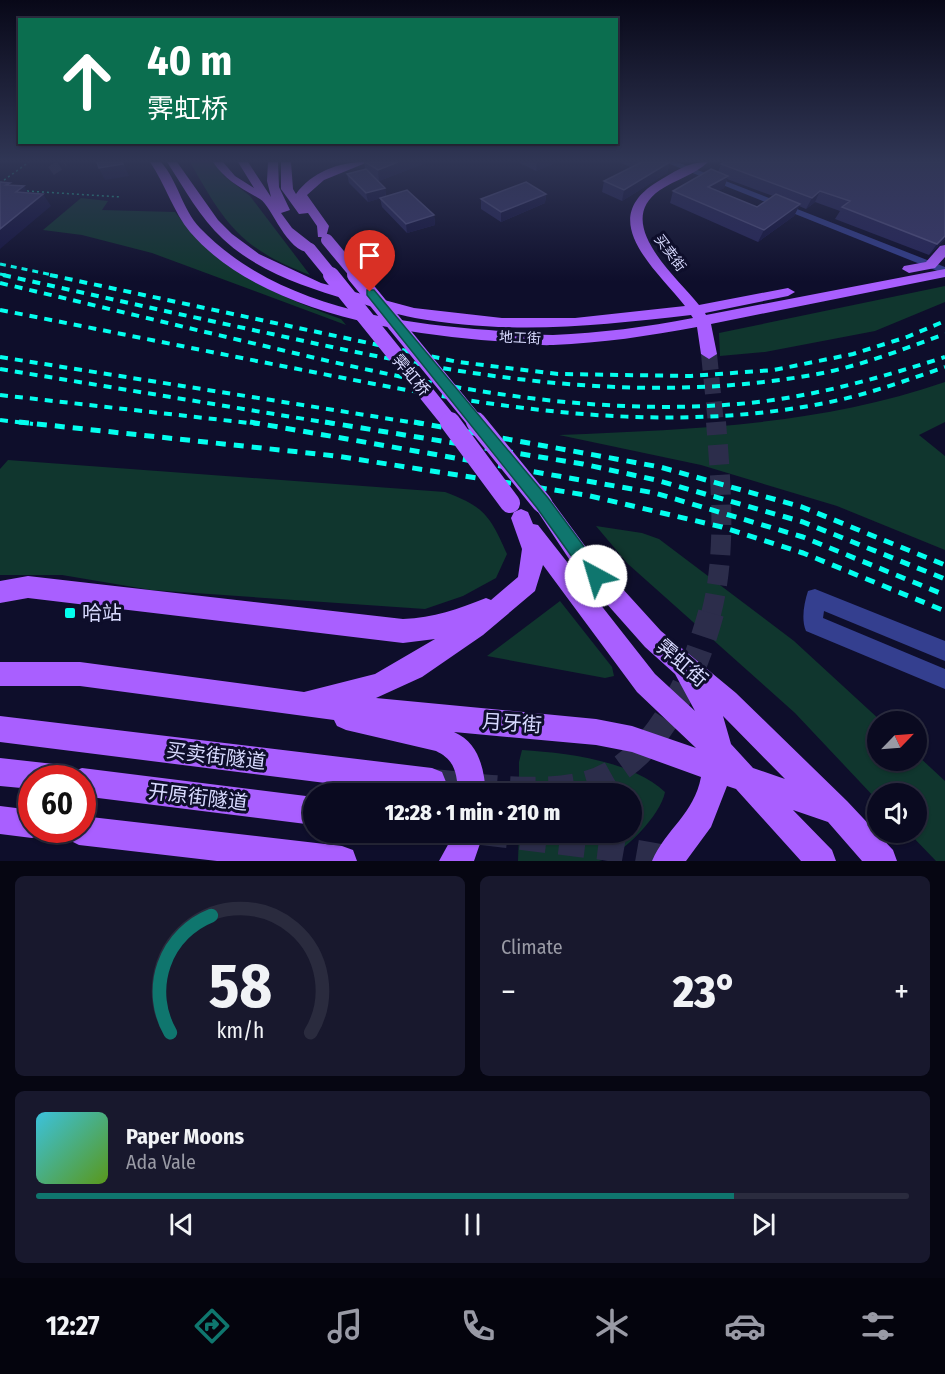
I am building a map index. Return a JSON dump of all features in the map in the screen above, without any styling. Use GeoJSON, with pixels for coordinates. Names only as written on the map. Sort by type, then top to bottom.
{"type":"FeatureCollection","features":[{"type":"Feature","properties":{"kind":"main road","name":"地工街"},"geometry":{"type":"LineString","coordinates":[[178,202],[195,230],[226,259],[246,273],[291,294],[336,310],[429,331],[541,339],[629,335],[699,316],[940,273]]}},
{"type":"Feature","properties":{"kind":"main road","name":"地工街"},"geometry":{"type":"LineString","coordinates":[[199,202],[228,237],[272,267],[316,286],[414,313],[502,323],[699,316]]}},
{"type":"Feature","properties":{"kind":"main road"},"geometry":{"type":"LineString","coordinates":[[266,202],[298,242],[310,249]]}},
{"type":"Feature","properties":{"kind":"main road"},"geometry":{"type":"LineString","coordinates":[[279,202],[310,249]]}},
{"type":"Feature","properties":{"kind":"main road"},"geometry":{"type":"LineString","coordinates":[[296,202],[325,237]]}},
{"type":"Feature","properties":{"kind":"main road"},"geometry":{"type":"LineString","coordinates":[[306,202],[323,226],[325,237]]}},
{"type":"Feature","properties":{"kind":"main road","name":"买卖街"},"geometry":{"type":"LineString","coordinates":[[641,202],[634,218],[643,243],[699,316],[709,354]]}},
{"type":"Feature","properties":{"kind":"main road","name":"霁虹桥"},"geometry":{"type":"LineString","coordinates":[[325,237],[542,503]]}},
{"type":"Feature","properties":{"kind":"main road","name":"霁虹桥"},"geometry":{"type":"LineString","coordinates":[[310,249],[448,420],[516,511]]}},
{"type":"Feature","properties":{"kind":"main road"},"geometry":{"type":"LineString","coordinates":[[940,273],[945,249]]}},
{"type":"Feature","properties":{"kind":"main road","name":"霁虹街"},"geometry":{"type":"LineString","coordinates":[[542,503],[609,592],[653,639],[728,702],[837,811],[882,861]]}},
{"type":"Feature","properties":{"kind":"main road","name":"霁虹街"},"geometry":{"type":"LineString","coordinates":[[516,511],[646,683],[718,760]]}},
{"type":"Feature","properties":{"kind":"main road","name":"月牙街"},"geometry":{"type":"LineString","coordinates":[[304,705],[379,685],[412,668],[475,627],[527,583],[533,561],[533,549],[516,511]]}},
{"type":"Feature","properties":{"kind":"main road"},"geometry":{"type":"LineString","coordinates":[[0,592],[28,587],[403,631],[429,631],[453,625],[509,597]]}},
{"type":"Feature","properties":{"kind":"main road"},"geometry":{"type":"LineString","coordinates":[[667,861],[702,817],[711,796],[718,760],[714,726],[703,699],[675,657]]}},
{"type":"Feature","properties":{"kind":"main road","name":"月牙街"},"geometry":{"type":"LineString","coordinates":[[0,674],[80,674],[304,705],[596,732],[718,760],[747,780],[837,811]]}},
{"type":"Feature","properties":{"kind":"main road"},"geometry":{"type":"LineString","coordinates":[[304,705],[378,726],[438,738],[457,747],[470,768],[471,783]]}},
{"type":"Feature","properties":{"kind":"main road","name":"买卖街隧道"},"geometry":{"type":"LineString","coordinates":[[0,729],[432,782]]}},
{"type":"Feature","properties":{"kind":"main road"},"geometry":{"type":"LineString","coordinates":[[0,772],[18,774]]}},
{"type":"Feature","properties":{"kind":"main road"},"geometry":{"type":"LineString","coordinates":[[747,780],[821,861]]}},
{"type":"Feature","properties":{"kind":"main road","name":"开原街隧道"},"geometry":{"type":"LineString","coordinates":[[96,784],[303,810]]}},
{"type":"Feature","properties":{"kind":"main road"},"geometry":{"type":"LineString","coordinates":[[0,820],[18,822]]}},
{"type":"Feature","properties":{"kind":"main road"},"geometry":{"type":"LineString","coordinates":[[96,832],[342,861]]}},
{"type":"Feature","properties":{"kind":"main road"},"geometry":{"type":"LineString","coordinates":[[454,861],[463,852],[466,843]]}},
{"type":"Feature","properties":{"kind":"street"},"geometry":{"type":"LineString","coordinates":[[767,202],[940,273]]}},
{"type":"Feature","properties":{"kind":"street"},"geometry":{"type":"LineString","coordinates":[[945,651],[815,598],[813,624],[945,679]]}},
{"type":"Feature","properties":{"kind":"green space"},"geometry":{"type":"Polygon","coordinates":[[[76,202],[107,202],[102,210],[175,212],[192,233],[229,265],[270,290],[341,319],[346,325],[152,253],[82,235],[43,230],[76,202]]]}},
{"type":"Feature","properties":{"kind":"green space"},"geometry":{"type":"Polygon","coordinates":[[[214,202],[255,202],[310,275],[267,255],[237,232],[214,202]]]}},
{"type":"Feature","properties":{"kind":"green space"},"geometry":{"type":"Polygon","coordinates":[[[945,286],[945,302],[875,331],[765,352],[720,356],[719,333],[945,286]]]}},
{"type":"Feature","properties":{"kind":"green space"},"geometry":{"type":"Polygon","coordinates":[[[945,382],[945,422],[919,435],[945,456],[945,550],[837,506],[701,465],[559,435],[706,427],[802,417],[897,397],[945,382]]]}},
{"type":"Feature","properties":{"kind":"green space"},"geometry":{"type":"Polygon","coordinates":[[[8,460],[445,492],[469,503],[485,514],[496,530],[507,554],[496,578],[463,596],[425,609],[151,590],[62,575],[0,575],[0,469],[8,460]]]}},
{"type":"Feature","properties":{"kind":"green space"},"geometry":{"type":"Polygon","coordinates":[[[596,526],[642,533],[659,539],[794,641],[870,711],[867,711],[867,771],[927,771],[927,764],[945,781],[945,861],[936,861],[919,843],[927,843],[927,783],[867,783],[867,789],[795,713],[628,564],[596,526]]]}},
{"type":"Feature","properties":{"kind":"green space"},"geometry":{"type":"Polygon","coordinates":[[[560,601],[612,667],[614,676],[605,678],[487,656],[560,601]]]}},
{"type":"Feature","properties":{"kind":"green space"},"geometry":{"type":"Polygon","coordinates":[[[522,750],[578,756],[634,772],[665,792],[656,812],[642,830],[642,783],[519,783],[519,762],[522,750]]]}},
{"type":"Feature","properties":{"kind":"green space"},"geometry":{"type":"Polygon","coordinates":[[[519,843],[629,843],[608,858],[599,861],[518,861],[519,843]]]}},
{"type":"Feature","properties":{"kind":"building"},"geometry":{"type":"Polygon","coordinates":[[[0,202],[33,202],[0,229],[0,202]]]}},
{"type":"Feature","properties":{"kind":"building"},"geometry":{"type":"Polygon","coordinates":[[[384,202],[420,202],[434,215],[406,224],[384,202]]]}},
{"type":"Feature","properties":{"kind":"building"},"geometry":{"type":"Polygon","coordinates":[[[486,202],[526,202],[501,212],[486,202]]]}},
{"type":"Feature","properties":{"kind":"building"},"geometry":{"type":"Polygon","coordinates":[[[699,202],[745,202],[757,207],[764,202],[800,204],[764,230],[699,202]]]}},
{"type":"Feature","properties":{"kind":"building"},"geometry":{"type":"Polygon","coordinates":[[[848,202],[945,202],[945,236],[937,244],[842,207],[848,202]]]}},
{"type":"Feature","properties":{"kind":"tunnel"},"geometry":{"type":"LineString","coordinates":[[709,354],[716,424]]}},
{"type":"Feature","properties":{"kind":"tunnel"},"geometry":{"type":"LineString","coordinates":[[711,614],[721,543],[721,494],[716,422]]}},
{"type":"Feature","properties":{"kind":"tunnel"},"geometry":{"type":"LineString","coordinates":[[432,782],[542,790],[578,786],[605,777],[628,762],[649,743],[666,719],[693,666],[711,613]]}},
{"type":"Feature","properties":{"kind":"tunnel"},"geometry":{"type":"LineString","coordinates":[[571,843],[683,861]]}},
{"type":"Feature","properties":{"kind":"railway"},"geometry":{"type":"LineString","coordinates":[[0,264],[57,276]]}},
{"type":"Feature","properties":{"kind":"railway"},"geometry":{"type":"LineString","coordinates":[[0,274],[10,276]]}},
{"type":"Feature","properties":{"kind":"railway"},"geometry":{"type":"LineString","coordinates":[[3,275],[406,362],[540,382],[608,387],[676,388],[744,384],[812,375],[863,363],[945,334]]}},
{"type":"Feature","properties":{"kind":"railway"},"geometry":{"type":"LineString","coordinates":[[50,275],[458,362],[558,374],[691,376],[774,370],[853,354],[907,337],[945,321]]}},
{"type":"Feature","properties":{"kind":"railway"},"geometry":{"type":"LineString","coordinates":[[0,283],[327,361],[443,385],[501,394],[619,406],[678,407],[738,404],[791,397],[894,373],[945,357]]}},
{"type":"Feature","properties":{"kind":"railway"},"geometry":{"type":"LineString","coordinates":[[0,310],[436,395],[501,405],[630,417],[695,417],[760,413],[825,403],[870,392],[945,367]]}},
{"type":"Feature","properties":{"kind":"railway"},"geometry":{"type":"LineString","coordinates":[[0,357],[422,424]]}},
{"type":"Feature","properties":{"kind":"railway"},"geometry":{"type":"LineString","coordinates":[[0,369],[335,424]]}},
{"type":"Feature","properties":{"kind":"railway"},"geometry":{"type":"LineString","coordinates":[[0,395],[258,424]]}},
{"type":"Feature","properties":{"kind":"railway"},"geometry":{"type":"LineString","coordinates":[[0,420],[33,424]]}},
{"type":"Feature","properties":{"kind":"railway"},"geometry":{"type":"LineString","coordinates":[[19,422],[336,456],[586,495],[722,527],[803,553],[945,611]]}},
{"type":"Feature","properties":{"kind":"railway"},"geometry":{"type":"LineString","coordinates":[[250,422],[655,493],[803,537],[945,595]]}},
{"type":"Feature","properties":{"kind":"railway"},"geometry":{"type":"LineString","coordinates":[[325,422],[583,464],[656,480],[803,522],[945,579]]}},
{"type":"Feature","properties":{"kind":"railway"},"geometry":{"type":"LineString","coordinates":[[414,422],[660,467],[802,507],[945,565]]}},
{"type":"Feature","properties":{"kind":"place","name":"哈站"},"geometry":{"type":"Point","coordinates":[70,613]}},
{"type":"Feature","properties":{"kind":"route"},"geometry":{"type":"LineString","coordinates":[[370,292],[542,503],[596,576]]}}]}
